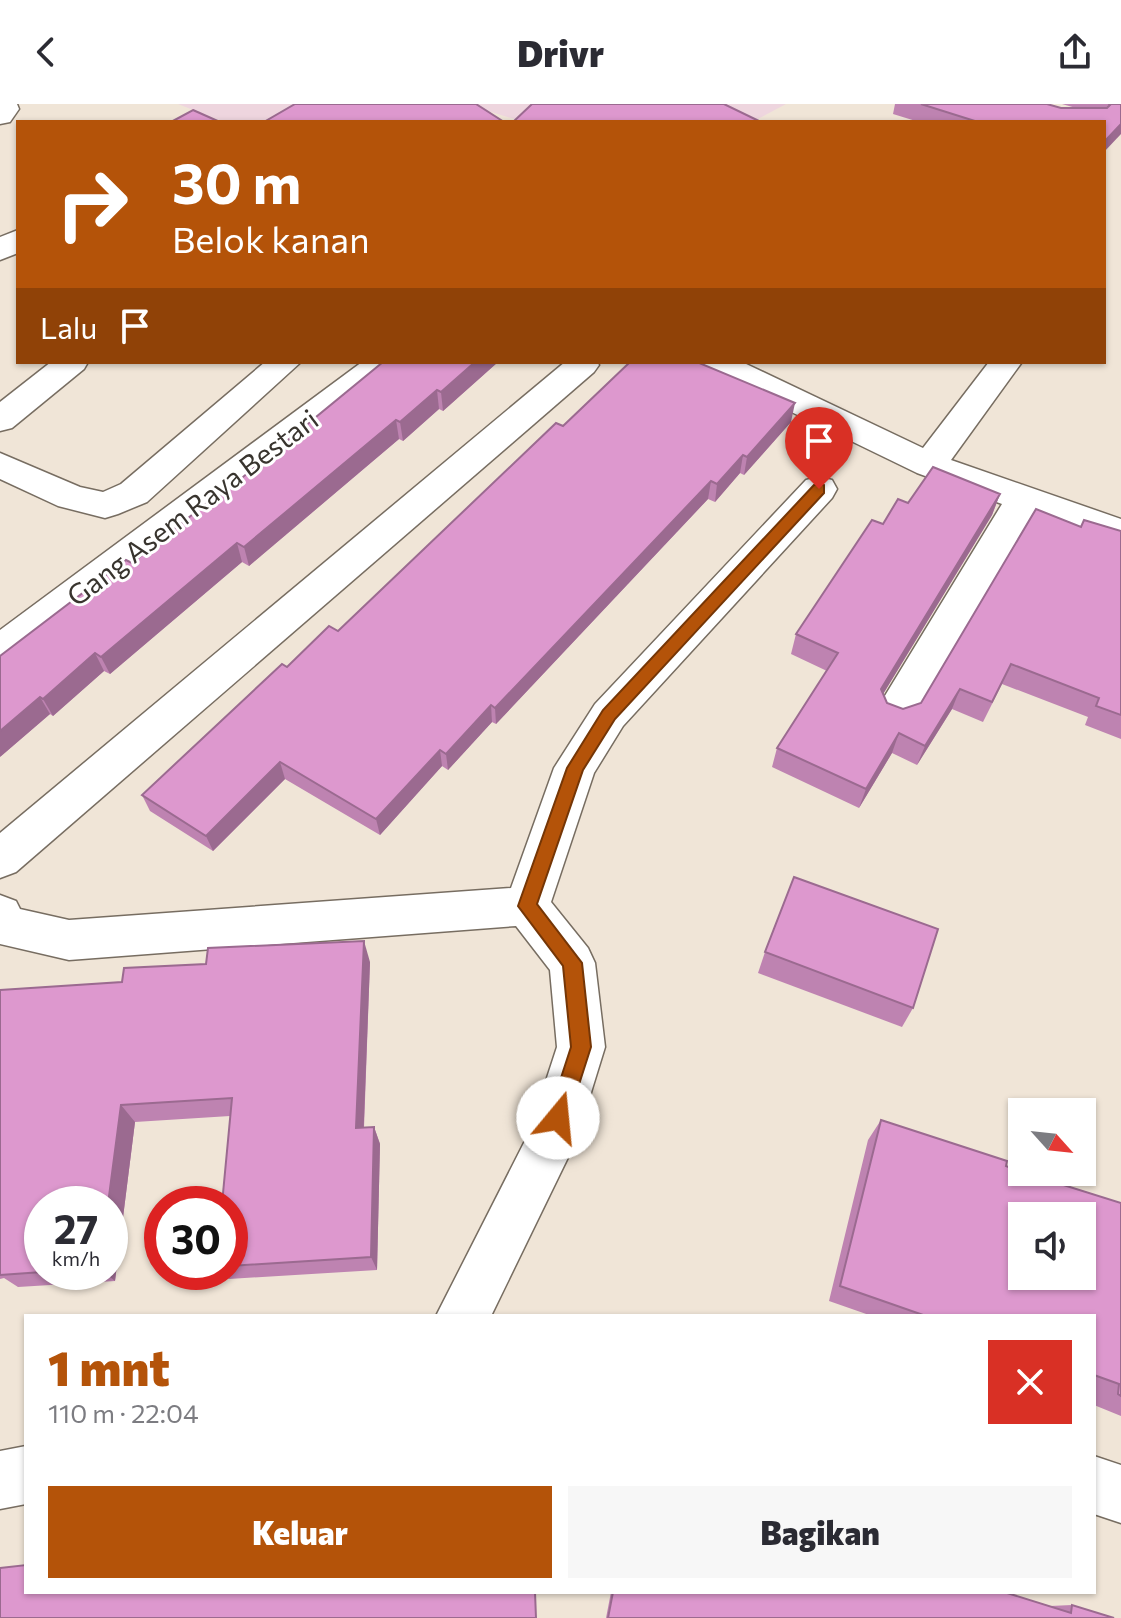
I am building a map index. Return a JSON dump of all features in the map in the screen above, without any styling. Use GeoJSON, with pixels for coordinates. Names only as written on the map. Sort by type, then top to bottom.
{"type":"FeatureCollection","features":[{"type":"Feature","properties":{"kind":"street"},"geometry":{"type":"LineString","coordinates":[[0,116],[5,109],[3,104]]}},
{"type":"Feature","properties":{"kind":"street"},"geometry":{"type":"LineString","coordinates":[[0,420],[70,364]]}},
{"type":"Feature","properties":{"kind":"street"},"geometry":{"type":"LineString","coordinates":[[0,465],[71,497],[105,505],[134,493],[283,364]]}},
{"type":"Feature","properties":{"kind":"street","name":"Gang Asem Raya Bestari"},"geometry":{"type":"LineString","coordinates":[[0,651],[381,364]]}},
{"type":"Feature","properties":{"kind":"street"},"geometry":{"type":"LineString","coordinates":[[719,364],[929,465],[1121,533]]}},
{"type":"Feature","properties":{"kind":"street"},"geometry":{"type":"LineString","coordinates":[[929,465],[1005,364]]}},
{"type":"Feature","properties":{"kind":"street"},"geometry":{"type":"LineString","coordinates":[[0,859],[582,365]]}},
{"type":"Feature","properties":{"kind":"street"},"geometry":{"type":"LineString","coordinates":[[527,906],[575,768],[609,715],[819,489]]}},
{"type":"Feature","properties":{"kind":"street"},"geometry":{"type":"LineString","coordinates":[[897,710],[1023,499]]}},
{"type":"Feature","properties":{"kind":"street"},"geometry":{"type":"LineString","coordinates":[[0,915],[5,926],[69,940],[527,906]]}},
{"type":"Feature","properties":{"kind":"street"},"geometry":{"type":"LineString","coordinates":[[464,1314],[551,1141],[581,1047],[572,963],[527,906]]}},
{"type":"Feature","properties":{"kind":"street"},"geometry":{"type":"LineString","coordinates":[[0,1480],[24,1475]]}},
{"type":"Feature","properties":{"kind":"street"},"geometry":{"type":"LineString","coordinates":[[1096,1486],[1121,1494]]}},
{"type":"Feature","properties":{"kind":"shaded area"},"geometry":{"type":"Polygon","coordinates":[[[178,104],[339,104],[309,120],[219,120],[178,104]]]}},
{"type":"Feature","properties":{"kind":"shaded area"},"geometry":{"type":"Polygon","coordinates":[[[465,104],[786,104],[756,120],[517,120],[465,104]]]}},
{"type":"Feature","properties":{"kind":"building"},"geometry":{"type":"Polygon","coordinates":[[[295,104],[476,104],[501,120],[267,120],[295,104]]]}},
{"type":"Feature","properties":{"kind":"building"},"geometry":{"type":"Polygon","coordinates":[[[532,104],[724,104],[757,120],[515,120],[532,104]]]}},
{"type":"Feature","properties":{"kind":"building"},"geometry":{"type":"Polygon","coordinates":[[[921,104],[1047,104],[1061,108],[1107,108],[1109,104],[1121,104],[1121,124],[1106,140],[1106,120],[972,120],[921,104]]]}},
{"type":"Feature","properties":{"kind":"building"},"geometry":{"type":"Polygon","coordinates":[[[193,110],[216,120],[175,120],[193,110]]]}},
{"type":"Feature","properties":{"kind":"building"},"geometry":{"type":"Polygon","coordinates":[[[381,364],[473,364],[400,422],[396,420],[244,547],[237,543],[101,657],[95,653],[43,699],[40,697],[0,731],[0,656],[126,560],[132,563],[218,494],[221,495],[381,364]]]}},
{"type":"Feature","properties":{"kind":"building"},"geometry":{"type":"Polygon","coordinates":[[[628,364],[702,364],[795,403],[747,457],[743,455],[717,484],[711,481],[495,708],[491,705],[446,754],[440,750],[376,819],[280,762],[206,836],[142,795],[282,664],[287,667],[329,626],[338,631],[556,423],[563,426],[628,364]]]}},
{"type":"Feature","properties":{"kind":"building"},"geometry":{"type":"Polygon","coordinates":[[[933,467],[1000,494],[881,689],[887,703],[903,709],[921,703],[1036,509],[1081,527],[1084,520],[1121,531],[1121,715],[1096,706],[1099,698],[1011,664],[992,702],[960,689],[925,746],[899,733],[866,789],[777,748],[838,653],[796,634],[872,520],[883,524],[898,499],[908,503],[933,467]]]}},
{"type":"Feature","properties":{"kind":"building"},"geometry":{"type":"Polygon","coordinates":[[[794,877],[938,929],[913,1008],[765,952],[794,877]]]}},
{"type":"Feature","properties":{"kind":"building"},"geometry":{"type":"Polygon","coordinates":[[[364,941],[356,1128],[374,1127],[371,1257],[248,1265],[248,1186],[224,1186],[232,1098],[121,1105],[110,1186],[24,1186],[24,1273],[0,1275],[0,990],[122,982],[124,968],[206,964],[208,948],[364,941]]]}},
{"type":"Feature","properties":{"kind":"building"},"geometry":{"type":"Polygon","coordinates":[[[881,1120],[1007,1161],[1008,1186],[1067,1186],[1121,1203],[1121,1396],[1118,1394],[1119,1384],[1096,1376],[1096,1314],[920,1314],[840,1286],[881,1120]]]}},
{"type":"Feature","properties":{"kind":"building"},"geometry":{"type":"Polygon","coordinates":[[[24,1565],[24,1594],[535,1594],[536,1618],[0,1618],[0,1568],[24,1565]]]}},
{"type":"Feature","properties":{"kind":"building"},"geometry":{"type":"Polygon","coordinates":[[[613,1594],[1010,1594],[1071,1613],[1072,1605],[1114,1618],[608,1618],[613,1594]]]}},
{"type":"Feature","properties":{"kind":"route"},"geometry":{"type":"LineString","coordinates":[[558,1118],[581,1047],[572,963],[527,906],[575,768],[609,715],[819,489]]}}]}
